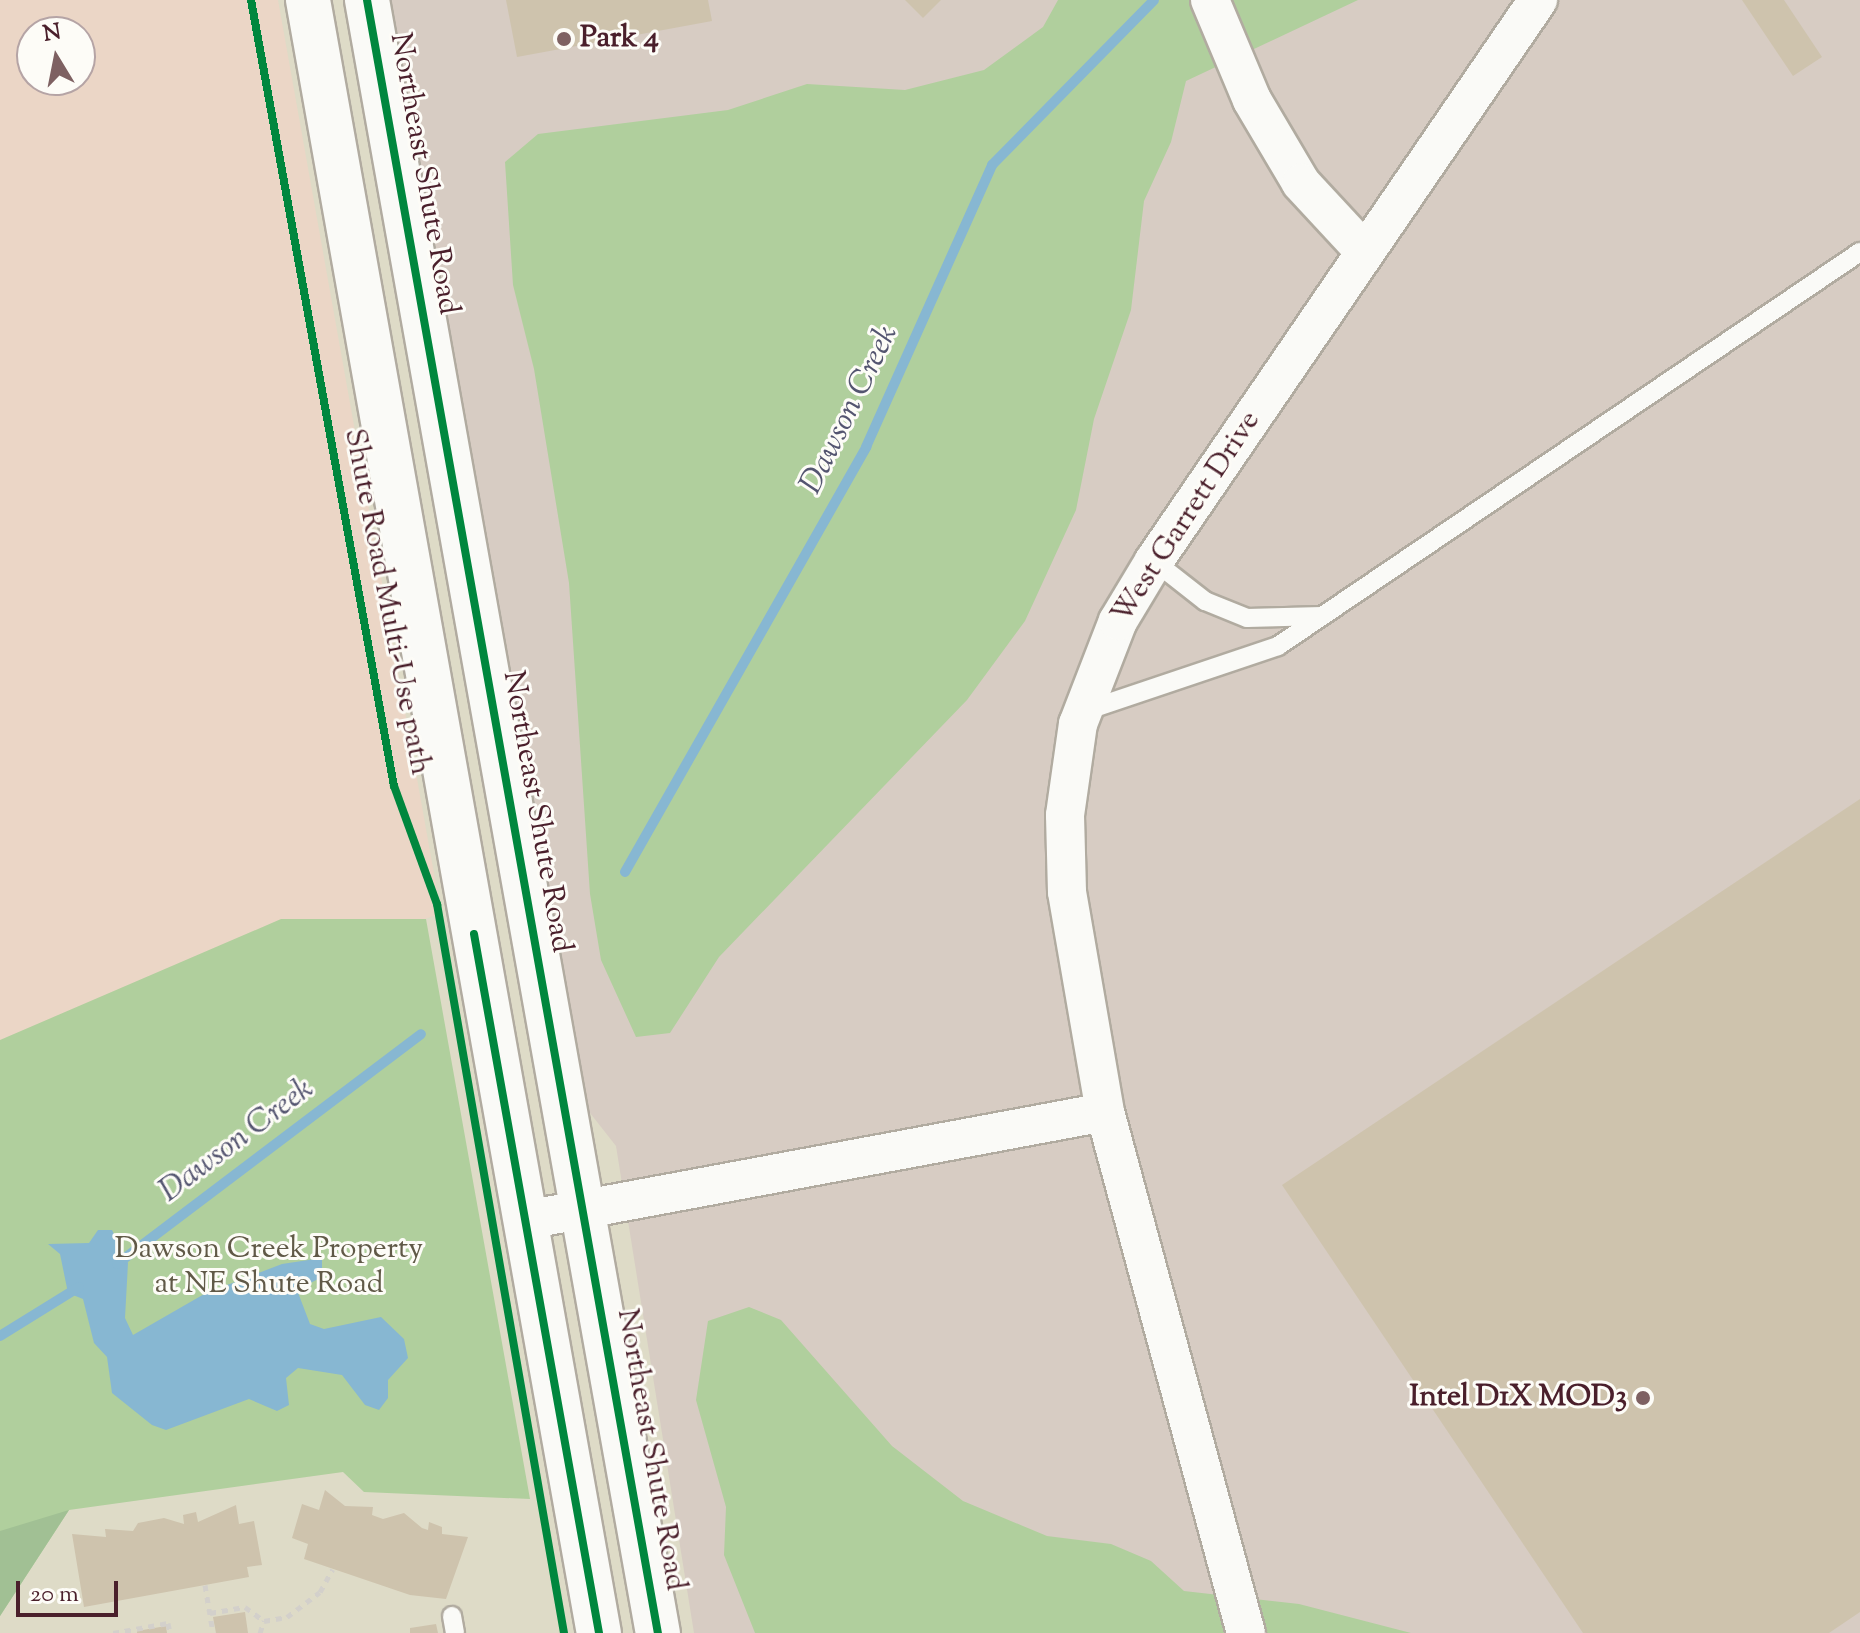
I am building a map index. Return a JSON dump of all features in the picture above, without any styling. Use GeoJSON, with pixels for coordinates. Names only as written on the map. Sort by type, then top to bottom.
{"type":"FeatureCollection","features":[{"type":"Feature","properties":{"kind":"main road"},"geometry":{"type":"LineString","coordinates":[[308,0],[599,1633]]}},
{"type":"Feature","properties":{"kind":"main road","name":"Northeast Shute Road"},"geometry":{"type":"LineString","coordinates":[[367,0],[658,1633]]}},
{"type":"Feature","properties":{"kind":"street"},"geometry":{"type":"LineString","coordinates":[[1210,0],[1252,100],[1301,183],[1363,250]]}},
{"type":"Feature","properties":{"kind":"street","name":"West Garrett Drive"},"geometry":{"type":"LineString","coordinates":[[1246,1633],[1105,1112],[1067,892],[1065,815],[1082,713],[1118,621],[1154,561],[1363,250],[1538,0]]}},
{"type":"Feature","properties":{"kind":"street"},"geometry":{"type":"LineString","coordinates":[[526,1220],[1105,1112]]}},
{"type":"Feature","properties":{"kind":"lane"},"geometry":{"type":"LineString","coordinates":[[1082,713],[1278,646],[1860,252]]}},
{"type":"Feature","properties":{"kind":"lane"},"geometry":{"type":"LineString","coordinates":[[1154,561],[1205,601],[1247,618],[1322,616]]}},
{"type":"Feature","properties":{"kind":"path"},"geometry":{"type":"LineString","coordinates":[[264,1621],[304,1606],[333,1569]]}},
{"type":"Feature","properties":{"kind":"path"},"geometry":{"type":"LineString","coordinates":[[205,1585],[213,1633]]}},
{"type":"Feature","properties":{"kind":"path"},"geometry":{"type":"LineString","coordinates":[[210,1613],[245,1607],[264,1621]]}},
{"type":"Feature","properties":{"kind":"path"},"geometry":{"type":"LineString","coordinates":[[260,1633],[264,1621]]}},
{"type":"Feature","properties":{"kind":"path"},"geometry":{"type":"LineString","coordinates":[[113,1633],[168,1623],[170,1633]]}},
{"type":"Feature","properties":{"kind":"shaded area"},"geometry":{"type":"Polygon","coordinates":[[[0,0],[278,0],[441,913],[0,1081],[0,0]]]}},
{"type":"Feature","properties":{"kind":"shaded area"},"geometry":{"type":"Polygon","coordinates":[[[385,0],[1860,0],[1860,1633],[694,1633],[616,1146],[583,1104],[385,0]]]}},
{"type":"Feature","properties":{"kind":"green space"},"geometry":{"type":"Polygon","coordinates":[[[1058,0],[1358,0],[1186,81],[1171,142],[1144,201],[1131,310],[1094,419],[1076,510],[1025,621],[967,700],[719,957],[670,1033],[636,1037],[601,960],[590,894],[569,583],[534,369],[513,285],[505,162],[538,134],[728,110],[807,84],[905,90],[984,70],[1043,27],[1058,0]]]}},
{"type":"Feature","properties":{"kind":"green space","name":"Dawson Creek Property at NE Shute Road"},"geometry":{"type":"Polygon","coordinates":[[[281,919],[426,919],[530,1499],[364,1492],[343,1472],[69,1510],[0,1616],[0,1040],[281,919]]]}},
{"type":"Feature","properties":{"kind":"green space"},"geometry":{"type":"Polygon","coordinates":[[[749,1307],[781,1320],[892,1446],[963,1501],[1047,1536],[1111,1544],[1151,1561],[1184,1591],[1299,1604],[1411,1633],[755,1633],[724,1555],[726,1507],[696,1400],[708,1321],[749,1307]]]}},
{"type":"Feature","properties":{"kind":"green space"},"geometry":{"type":"Polygon","coordinates":[[[69,1510],[0,1616],[0,1531],[69,1510]]]}},
{"type":"Feature","properties":{"kind":"water"},"geometry":{"type":"Polygon","coordinates":[[[98,1230],[112,1230],[128,1263],[125,1318],[133,1335],[206,1293],[282,1264],[322,1258],[322,1277],[297,1290],[310,1324],[324,1329],[381,1317],[404,1339],[408,1358],[388,1380],[388,1398],[379,1410],[365,1405],[342,1375],[298,1368],[286,1378],[289,1405],[277,1411],[249,1399],[166,1430],[152,1425],[112,1393],[107,1357],[94,1343],[83,1299],[68,1293],[60,1254],[48,1244],[89,1243],[98,1230]]]}},
{"type":"Feature","properties":{"kind":"building","name":"Park 4"},"geometry":{"type":"Polygon","coordinates":[[[506,0],[708,0],[712,21],[517,57],[506,0]]]}},
{"type":"Feature","properties":{"kind":"building"},"geometry":{"type":"Polygon","coordinates":[[[905,0],[941,0],[923,18],[905,0]]]}},
{"type":"Feature","properties":{"kind":"building"},"geometry":{"type":"Polygon","coordinates":[[[1742,0],[1784,0],[1822,57],[1793,76],[1742,0]]]}},
{"type":"Feature","properties":{"kind":"building","name":"Intel D1X MOD3"},"geometry":{"type":"Polygon","coordinates":[[[1860,799],[1860,1612],[1829,1633],[1583,1633],[1282,1185],[1860,799]]]}},
{"type":"Feature","properties":{"kind":"building"},"geometry":{"type":"Polygon","coordinates":[[[325,1490],[345,1506],[373,1507],[372,1515],[383,1519],[404,1513],[422,1528],[428,1530],[429,1522],[442,1527],[442,1534],[468,1537],[446,1599],[410,1595],[304,1559],[308,1544],[292,1538],[302,1504],[319,1510],[325,1490]]]}},
{"type":"Feature","properties":{"kind":"building"},"geometry":{"type":"Polygon","coordinates":[[[236,1505],[239,1524],[254,1521],[262,1565],[247,1567],[249,1577],[84,1607],[72,1534],[106,1537],[105,1529],[133,1531],[138,1523],[164,1518],[184,1524],[183,1515],[196,1512],[198,1522],[236,1505]]]}},
{"type":"Feature","properties":{"kind":"building"},"geometry":{"type":"Polygon","coordinates":[[[245,1612],[248,1633],[216,1633],[213,1617],[245,1612]]]}},
{"type":"Feature","properties":{"kind":"building"},"geometry":{"type":"Polygon","coordinates":[[[436,1624],[438,1633],[410,1633],[410,1628],[436,1624]]]}},
{"type":"Feature","properties":{"kind":"building"},"geometry":{"type":"Polygon","coordinates":[[[166,1626],[167,1633],[137,1633],[137,1631],[166,1626]]]}},
{"type":"Feature","properties":{"kind":"waterway","name":"Dawson Creek"},"geometry":{"type":"LineString","coordinates":[[625,872],[866,447],[992,165],[1154,0]]}},
{"type":"Feature","properties":{"kind":"waterway","name":"Dawson Creek"},"geometry":{"type":"LineString","coordinates":[[117,1264],[421,1034]]}},
{"type":"Feature","properties":{"kind":"waterway","name":"Dawson Creek"},"geometry":{"type":"LineString","coordinates":[[0,1336],[79,1287]]}},
{"type":"Feature","properties":{"kind":"cycle path","name":"Shute Road Multi-Use path"},"geometry":{"type":"LineString","coordinates":[[251,0],[394,786],[437,904],[564,1633]]}},
{"type":"Feature","properties":{"kind":"cycle path"},"geometry":{"type":"LineString","coordinates":[[367,0],[658,1633]]}},
{"type":"Feature","properties":{"kind":"cycle path"},"geometry":{"type":"LineString","coordinates":[[474,934],[599,1633]]}},
{"type":"Feature","properties":{"kind":"place","name":"Park 4"},"geometry":{"type":"Point","coordinates":[564,39]}},
{"type":"Feature","properties":{"kind":"place","name":"Intel D1X MOD3"},"geometry":{"type":"Point","coordinates":[1643,1398]}}]}
